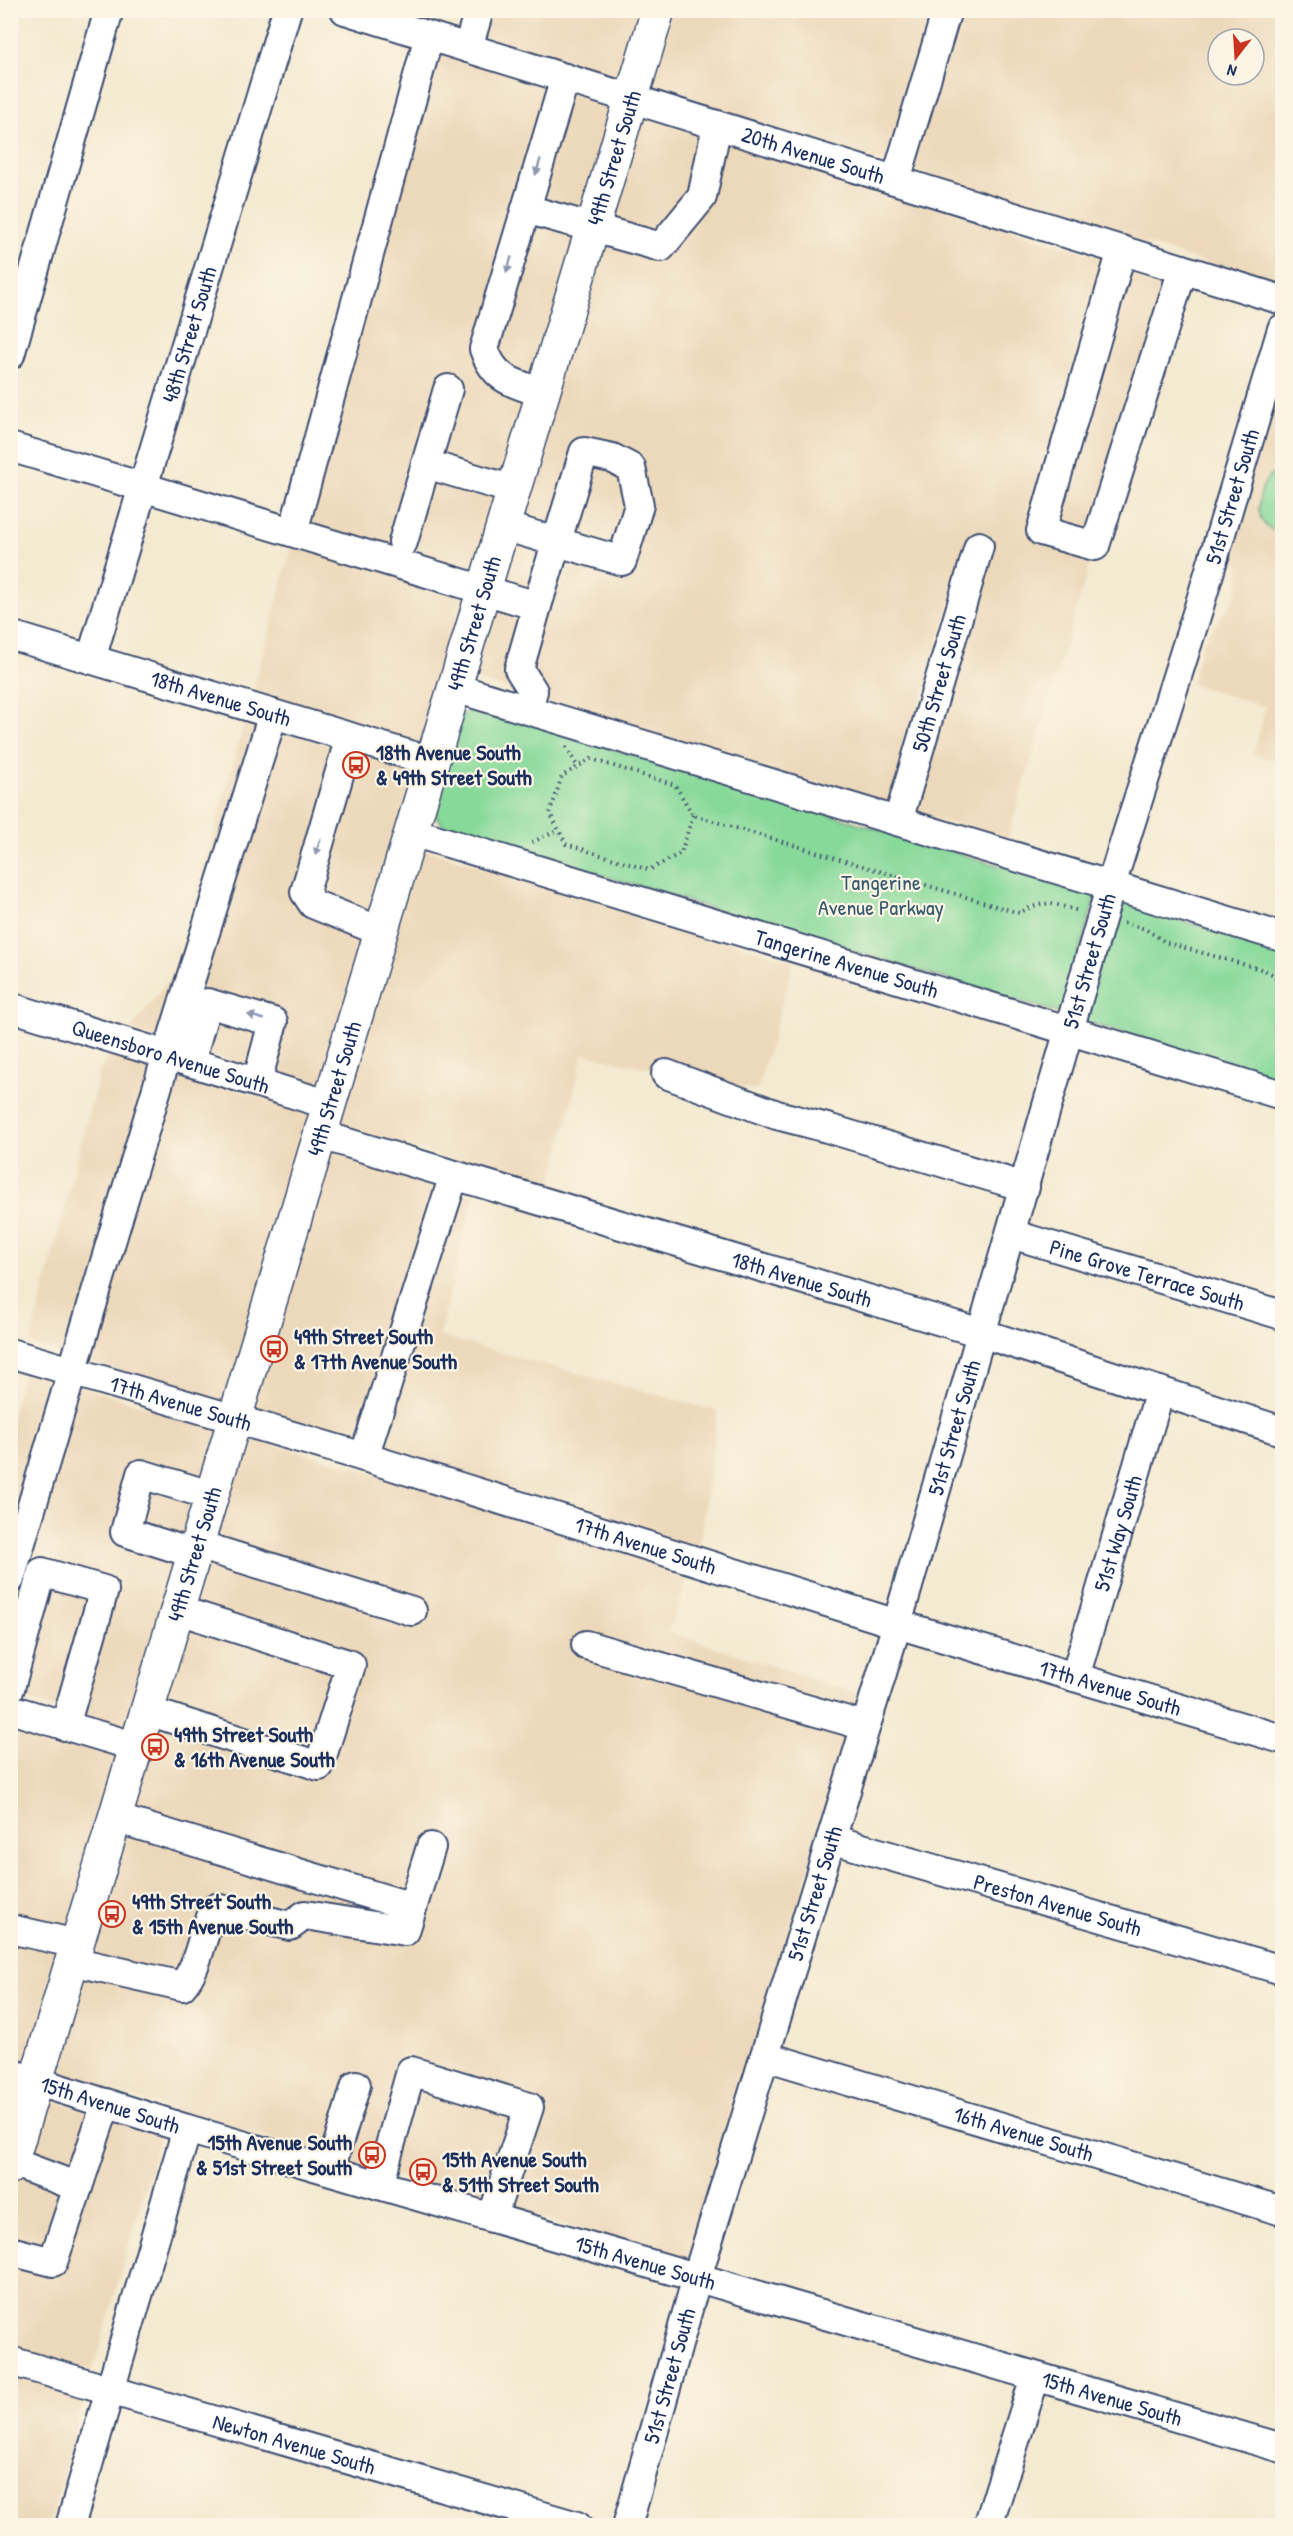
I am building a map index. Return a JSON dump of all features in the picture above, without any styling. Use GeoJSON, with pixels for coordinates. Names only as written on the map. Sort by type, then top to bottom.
{"type":"FeatureCollection","features":[{"type":"Feature","properties":{"kind":"main road","name":"49th Street South"},"geometry":{"type":"LineString","coordinates":[[11,2165],[23,2077],[75,1953],[658,10]]}},
{"type":"Feature","properties":{"kind":"street"},"geometry":{"type":"LineString","coordinates":[[10,355],[109,10]]}},
{"type":"Feature","properties":{"kind":"street","name":"48th Street South"},"geometry":{"type":"LineString","coordinates":[[91,658],[287,10]]}},
{"type":"Feature","properties":{"kind":"street","name":"20th Avenue South"},"geometry":{"type":"LineString","coordinates":[[345,10],[1282,300]]}},
{"type":"Feature","properties":{"kind":"street"},"geometry":{"type":"LineString","coordinates":[[468,48],[479,10]]}},
{"type":"Feature","properties":{"kind":"street"},"geometry":{"type":"LineString","coordinates":[[896,180],[947,10]]}},
{"type":"Feature","properties":{"kind":"street"},"geometry":{"type":"LineString","coordinates":[[293,532],[429,36]]}},
{"type":"Feature","properties":{"kind":"street"},"geometry":{"type":"LineString","coordinates":[[543,393],[504,380],[489,365],[484,349],[565,78]]}},
{"type":"Feature","properties":{"kind":"street"},"geometry":{"type":"LineString","coordinates":[[526,209],[661,247],[702,197],[717,124]]}},
{"type":"Feature","properties":{"kind":"street"},"geometry":{"type":"LineString","coordinates":[[1122,250],[1041,531],[1095,546],[1183,269]]}},
{"type":"Feature","properties":{"kind":"street","name":"51st Street South"},"geometry":{"type":"LineString","coordinates":[[627,2526],[697,2277],[897,1624],[1111,885],[1202,599],[1282,330]]}},
{"type":"Feature","properties":{"kind":"street"},"geometry":{"type":"LineString","coordinates":[[403,542],[448,389]]}},
{"type":"Feature","properties":{"kind":"street"},"geometry":{"type":"LineString","coordinates":[[10,447],[537,606]]}},
{"type":"Feature","properties":{"kind":"street"},"geometry":{"type":"LineString","coordinates":[[426,464],[514,490]]}},
{"type":"Feature","properties":{"kind":"street"},"geometry":{"type":"LineString","coordinates":[[503,526],[556,542],[519,669],[533,691],[528,710]]}},
{"type":"Feature","properties":{"kind":"street","name":"50th Street South"},"geometry":{"type":"LineString","coordinates":[[898,821],[979,546]]}},
{"type":"Feature","properties":{"kind":"street","name":"18th Avenue South"},"geometry":{"type":"LineString","coordinates":[[10,635],[433,762]]}},
{"type":"Feature","properties":{"kind":"street"},"geometry":{"type":"LineString","coordinates":[[455,688],[1282,937]]}},
{"type":"Feature","properties":{"kind":"street"},"geometry":{"type":"LineString","coordinates":[[10,1579],[73,1371],[178,1058],[273,714]]}},
{"type":"Feature","properties":{"kind":"street"},"geometry":{"type":"LineString","coordinates":[[350,737],[305,892],[313,904],[382,932]]}},
{"type":"Feature","properties":{"kind":"street","name":"Tangerine Avenue South"},"geometry":{"type":"LineString","coordinates":[[412,832],[1282,1095]]}},
{"type":"Feature","properties":{"kind":"street"},"geometry":{"type":"LineString","coordinates":[[178,1058],[207,1003],[273,1022],[256,1082]]}},
{"type":"Feature","properties":{"kind":"street","name":"Queensboro Avenue South"},"geometry":{"type":"LineString","coordinates":[[10,1007],[256,1082],[325,1120]]}},
{"type":"Feature","properties":{"kind":"street"},"geometry":{"type":"LineString","coordinates":[[666,1074],[777,1115],[1025,1187]]}},
{"type":"Feature","properties":{"kind":"street","name":"18th Avenue South"},"geometry":{"type":"LineString","coordinates":[[325,1120],[454,1175],[981,1333],[1282,1431]]}},
{"type":"Feature","properties":{"kind":"street"},"geometry":{"type":"LineString","coordinates":[[364,1457],[454,1175]]}},
{"type":"Feature","properties":{"kind":"street","name":"Pine Grove Terrace South"},"geometry":{"type":"LineString","coordinates":[[1011,1234],[1282,1315]]}},
{"type":"Feature","properties":{"kind":"street","name":"17th Avenue South"},"geometry":{"type":"LineString","coordinates":[[10,1353],[364,1457],[897,1624],[1282,1739]]}},
{"type":"Feature","properties":{"kind":"street","name":"51st Way South"},"geometry":{"type":"LineString","coordinates":[[1075,1677],[1160,1391]]}},
{"type":"Feature","properties":{"kind":"street"},"geometry":{"type":"LineString","coordinates":[[213,1496],[141,1474],[125,1532],[196,1549],[412,1611]]}},
{"type":"Feature","properties":{"kind":"street"},"geometry":{"type":"LineString","coordinates":[[10,1688],[42,1572],[104,1590],[65,1726]]}},
{"type":"Feature","properties":{"kind":"street"},"geometry":{"type":"LineString","coordinates":[[148,1711],[319,1766],[351,1665],[178,1610]]}},
{"type":"Feature","properties":{"kind":"street"},"geometry":{"type":"LineString","coordinates":[[586,1645],[865,1726]]}},
{"type":"Feature","properties":{"kind":"street"},"geometry":{"type":"LineString","coordinates":[[10,1709],[137,1747]]}},
{"type":"Feature","properties":{"kind":"street"},"geometry":{"type":"LineString","coordinates":[[115,1818],[412,1907]]}},
{"type":"Feature","properties":{"kind":"street","name":"Preston Avenue South"},"geometry":{"type":"LineString","coordinates":[[831,1839],[1282,1970]]}},
{"type":"Feature","properties":{"kind":"street"},"geometry":{"type":"LineString","coordinates":[[10,1929],[75,1953],[182,1986],[193,1973],[208,1920],[216,1908],[290,1926],[305,1915],[405,1931],[431,1847]]}},
{"type":"Feature","properties":{"kind":"street","name":"16th Avenue South"},"geometry":{"type":"LineString","coordinates":[[765,2056],[1282,2211]]}},
{"type":"Feature","properties":{"kind":"street"},"geometry":{"type":"LineString","coordinates":[[379,2185],[411,2071],[529,2107],[492,2218]]}},
{"type":"Feature","properties":{"kind":"street","name":"15th Avenue South"},"geometry":{"type":"LineString","coordinates":[[23,2077],[187,2129],[1282,2448]]}},
{"type":"Feature","properties":{"kind":"street"},"geometry":{"type":"LineString","coordinates":[[330,2170],[356,2085]]}},
{"type":"Feature","properties":{"kind":"street"},"geometry":{"type":"LineString","coordinates":[[10,2251],[53,2262],[106,2103]]}},
{"type":"Feature","properties":{"kind":"street"},"geometry":{"type":"LineString","coordinates":[[70,2526],[187,2129]]}},
{"type":"Feature","properties":{"kind":"street"},"geometry":{"type":"LineString","coordinates":[[11,2165],[78,2187]]}},
{"type":"Feature","properties":{"kind":"street","name":"Newton Avenue South"},"geometry":{"type":"LineString","coordinates":[[10,2361],[577,2526]]}},
{"type":"Feature","properties":{"kind":"street"},"geometry":{"type":"LineString","coordinates":[[988,2526],[1035,2377]]}},
{"type":"Feature","properties":{"kind":"path"},"geometry":{"type":"LineString","coordinates":[[564,744],[578,767]]}},
{"type":"Feature","properties":{"kind":"path"},"geometry":{"type":"LineString","coordinates":[[693,815],[681,853],[649,870],[566,844],[550,813],[562,776],[591,759],[675,785],[693,815],[1019,913],[1038,903],[1050,903],[1080,911]]}},
{"type":"Feature","properties":{"kind":"path"},"geometry":{"type":"LineString","coordinates":[[526,846],[559,830]]}},
{"type":"Feature","properties":{"kind":"path"},"geometry":{"type":"LineString","coordinates":[[1118,922],[1145,929],[1167,943],[1264,970],[1274,975],[1282,991]]}},
{"type":"Feature","properties":{"kind":"shaded area"},"geometry":{"type":"Polygon","coordinates":[[[469,11],[646,11],[624,82],[462,32],[469,11]]]}},
{"type":"Feature","properties":{"kind":"shaded area"},"geometry":{"type":"Polygon","coordinates":[[[670,11],[1282,11],[1282,286],[647,89],[670,11]]]}},
{"type":"Feature","properties":{"kind":"shaded area"},"geometry":{"type":"Polygon","coordinates":[[[427,49],[617,107],[425,746],[252,694],[427,49]]]}},
{"type":"Feature","properties":{"kind":"shaded area"},"geometry":{"type":"Polygon","coordinates":[[[639,114],[1175,280],[1007,840],[913,812],[994,537],[972,530],[890,805],[470,678],[639,114]]]}},
{"type":"Feature","properties":{"kind":"shaded area"},"geometry":{"type":"Polygon","coordinates":[[[1282,365],[1282,763],[1253,754],[1266,707],[1191,684],[1203,641],[1233,601],[1239,586],[1240,570],[1231,543],[1282,365]]]}},
{"type":"Feature","properties":{"kind":"shaded area"},"geometry":{"type":"Polygon","coordinates":[[[245,719],[417,771],[322,1089],[130,1030],[177,969],[245,719]]]}},
{"type":"Feature","properties":{"kind":"shaded area"},"geometry":{"type":"Polygon","coordinates":[[[419,848],[794,961],[757,1091],[583,1054],[550,1190],[336,1125],[419,848]]]}},
{"type":"Feature","properties":{"kind":"shaded area"},"geometry":{"type":"Polygon","coordinates":[[[113,1052],[315,1114],[228,1403],[30,1344],[100,1069],[113,1052]]]}},
{"type":"Feature","properties":{"kind":"shaded area"},"geometry":{"type":"Polygon","coordinates":[[[328,1151],[474,1195],[439,1336],[718,1411],[699,1548],[250,1410],[328,1151]]]}},
{"type":"Feature","properties":{"kind":"shaded area"},"geometry":{"type":"Polygon","coordinates":[[[24,1370],[220,1429],[130,1731],[11,1695],[10,1421],[24,1370]]]}},
{"type":"Feature","properties":{"kind":"shaded area"},"geometry":{"type":"Polygon","coordinates":[[[243,1436],[360,1469],[690,1573],[668,1632],[862,1695],[690,2261],[191,2116],[51,2072],[243,1436]]]}},
{"type":"Feature","properties":{"kind":"shaded area"},"geometry":{"type":"Polygon","coordinates":[[[10,1723],[121,1757],[29,2065],[11,2060],[10,1723]]]}},
{"type":"Feature","properties":{"kind":"shaded area"},"geometry":{"type":"Polygon","coordinates":[[[43,2097],[160,2134],[93,2371],[11,2347],[10,2208],[43,2097]]]}},
{"type":"Feature","properties":{"kind":"shaded area"},"geometry":{"type":"Polygon","coordinates":[[[10,2375],[85,2396],[49,2525],[11,2525],[10,2375]]]}},
{"type":"Feature","properties":{"kind":"green space"},"geometry":{"type":"Polygon","coordinates":[[[1270,475],[1282,475],[1282,531],[1272,530],[1265,525],[1259,510],[1261,491],[1270,475]]]}},
{"type":"Feature","properties":{"kind":"green space","name":"Tangerine Avenue Parkway"},"geometry":{"type":"Polygon","coordinates":[[[472,708],[1096,895],[1062,1014],[445,828],[437,818],[435,801],[459,719],[472,708]]]}},
{"type":"Feature","properties":{"kind":"green space"},"geometry":{"type":"Polygon","coordinates":[[[1118,901],[1282,951],[1282,1081],[1084,1021],[1118,901]]]}},
{"type":"Feature","properties":{"kind":"place","name":"18th Avenue South & 49th Street South"},"geometry":{"type":"Point","coordinates":[356,765]}},
{"type":"Feature","properties":{"kind":"place","name":"49th Street South & 17th Avenue South"},"geometry":{"type":"Point","coordinates":[274,1349]}},
{"type":"Feature","properties":{"kind":"place","name":"49th Street South & 16th Avenue South"},"geometry":{"type":"Point","coordinates":[155,1747]}},
{"type":"Feature","properties":{"kind":"place","name":"49th Street South & 15th Avenue South"},"geometry":{"type":"Point","coordinates":[112,1914]}},
{"type":"Feature","properties":{"kind":"place","name":"15th Avenue South & 51st Street South"},"geometry":{"type":"Point","coordinates":[372,2155]}},
{"type":"Feature","properties":{"kind":"place","name":"15th Avenue South & 51th Street South"},"geometry":{"type":"Point","coordinates":[423,2172]}}]}
